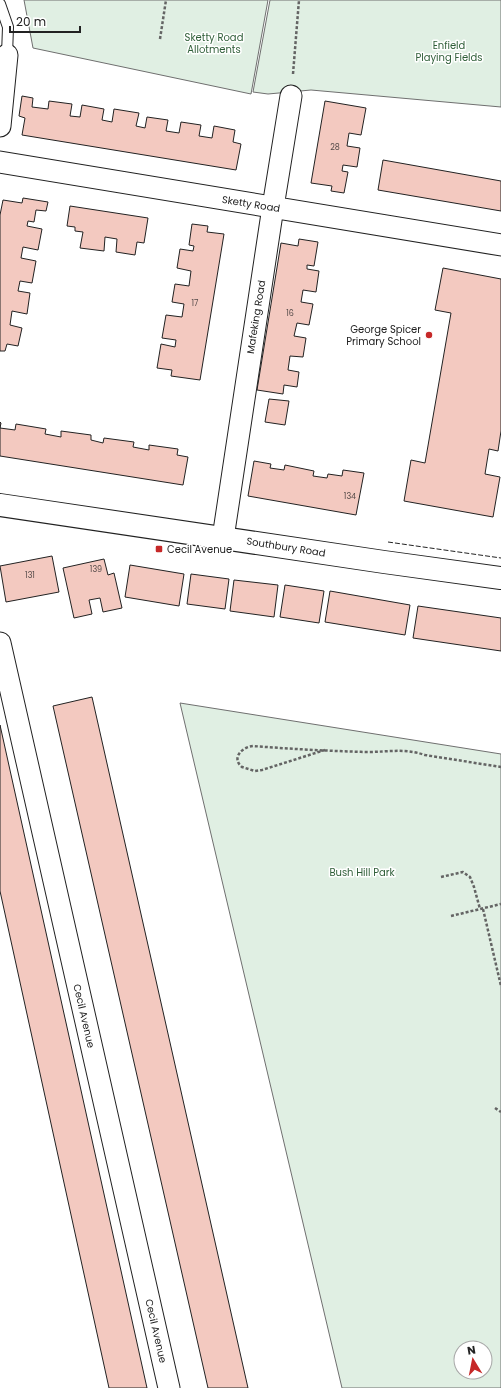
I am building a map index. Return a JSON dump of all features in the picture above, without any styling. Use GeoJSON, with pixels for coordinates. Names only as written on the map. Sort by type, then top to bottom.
{"type":"FeatureCollection","features":[{"type":"Feature","properties":{"kind":"main road","name":"Southbury Road"},"geometry":{"type":"LineString","coordinates":[[0,505],[376,561],[501,578]]}},
{"type":"Feature","properties":{"kind":"street"},"geometry":{"type":"LineString","coordinates":[[0,126],[7,55]]}},
{"type":"Feature","properties":{"kind":"street","name":"Mafeking Road"},"geometry":{"type":"LineString","coordinates":[[223,538],[291,96]]}},
{"type":"Feature","properties":{"kind":"street","name":"Sketty Road"},"geometry":{"type":"LineString","coordinates":[[0,162],[501,245]]}},
{"type":"Feature","properties":{"kind":"street","name":"Cecil Avenue"},"geometry":{"type":"LineString","coordinates":[[0,643],[169,1388]]}},
{"type":"Feature","properties":{"kind":"lane"},"geometry":{"type":"LineString","coordinates":[[0,4],[8,27],[7,55]]}},
{"type":"Feature","properties":{"kind":"path"},"geometry":{"type":"LineString","coordinates":[[160,39],[166,0]]}},
{"type":"Feature","properties":{"kind":"path"},"geometry":{"type":"LineString","coordinates":[[291,96],[299,0]]}},
{"type":"Feature","properties":{"kind":"path"},"geometry":{"type":"LineString","coordinates":[[325,750],[290,762],[255,771],[242,767],[237,761],[239,752],[247,747],[325,750],[377,752],[413,751],[425,755],[501,767]]}},
{"type":"Feature","properties":{"kind":"path"},"geometry":{"type":"LineString","coordinates":[[441,877],[463,872],[470,877],[482,909],[500,973],[501,986]]}},
{"type":"Feature","properties":{"kind":"path"},"geometry":{"type":"LineString","coordinates":[[450,916],[501,904]]}},
{"type":"Feature","properties":{"kind":"path"},"geometry":{"type":"LineString","coordinates":[[495,1108],[501,1112]]}},
{"type":"Feature","properties":{"kind":"green space","name":"Sketty Road Allotments"},"geometry":{"type":"Polygon","coordinates":[[[24,0],[268,0],[251,94],[33,48],[24,0]]]}},
{"type":"Feature","properties":{"kind":"green space","name":"Enfield Playing Fields"},"geometry":{"type":"Polygon","coordinates":[[[270,0],[501,0],[501,107],[311,90],[268,94],[253,92],[270,0]]]}},
{"type":"Feature","properties":{"kind":"green space","name":"Bush Hill Park"},"geometry":{"type":"Polygon","coordinates":[[[180,703],[501,754],[501,1388],[342,1388],[180,703]]]}},
{"type":"Feature","properties":{"kind":"building"},"geometry":{"type":"Polygon","coordinates":[[[22,96],[33,98],[32,107],[48,109],[49,101],[72,104],[70,116],[80,117],[82,105],[104,109],[102,120],[112,122],[114,109],[139,113],[136,126],[145,128],[147,117],[168,120],[166,131],[179,133],[181,122],[201,125],[199,136],[212,138],[214,126],[235,130],[233,142],[241,144],[236,170],[22,135],[25,118],[19,116],[22,96]]]}},
{"type":"Feature","properties":{"kind":"building"},"geometry":{"type":"Polygon","coordinates":[[[325,101],[366,108],[361,135],[349,133],[347,146],[360,148],[357,167],[343,165],[342,171],[348,172],[344,193],[331,191],[332,186],[311,183],[325,101]]]}},
{"type":"Feature","properties":{"kind":"building"},"geometry":{"type":"Polygon","coordinates":[[[383,160],[501,181],[501,211],[378,190],[383,160]]]}},
{"type":"Feature","properties":{"kind":"building"},"geometry":{"type":"Polygon","coordinates":[[[23,198],[48,202],[46,211],[36,210],[34,222],[28,221],[27,226],[42,229],[38,250],[23,247],[21,258],[36,261],[32,283],[20,281],[18,291],[30,293],[27,314],[12,311],[10,325],[22,328],[18,346],[7,344],[5,351],[0,351],[0,215],[3,200],[22,203],[23,198]]]}},
{"type":"Feature","properties":{"kind":"building"},"geometry":{"type":"Polygon","coordinates":[[[70,206],[148,218],[144,243],[137,242],[135,255],[116,252],[117,239],[105,237],[104,251],[80,248],[83,232],[75,231],[75,227],[67,226],[70,206]]]}},
{"type":"Feature","properties":{"kind":"building"},"geometry":{"type":"Polygon","coordinates":[[[192,224],[208,226],[207,232],[224,234],[200,380],[171,376],[172,370],[157,368],[161,344],[175,347],[176,340],[162,338],[166,315],[182,317],[184,304],[172,302],[175,284],[189,286],[191,271],[177,268],[180,249],[193,251],[194,246],[189,245],[192,224]]]}},
{"type":"Feature","properties":{"kind":"building"},"geometry":{"type":"Polygon","coordinates":[[[299,239],[318,242],[314,266],[307,265],[307,269],[319,271],[316,292],[303,290],[301,302],[313,304],[309,325],[297,323],[294,336],[306,338],[303,357],[290,356],[288,370],[299,372],[297,387],[284,385],[283,394],[257,390],[281,243],[298,246],[299,239]]]}},
{"type":"Feature","properties":{"kind":"building","name":"George Spicer Primary School"},"geometry":{"type":"Polygon","coordinates":[[[443,268],[501,279],[501,431],[498,451],[489,449],[485,474],[500,477],[493,517],[404,501],[411,460],[425,463],[451,313],[435,310],[443,268]]]}},
{"type":"Feature","properties":{"kind":"building"},"geometry":{"type":"Polygon","coordinates":[[[269,399],[289,401],[285,425],[265,422],[269,399]]]}},
{"type":"Feature","properties":{"kind":"building"},"geometry":{"type":"Polygon","coordinates":[[[16,424],[46,429],[45,434],[61,437],[61,431],[91,435],[91,440],[103,443],[104,438],[134,442],[133,447],[149,450],[149,445],[178,449],[177,455],[188,457],[183,485],[0,456],[0,428],[15,430],[16,424]]]}},
{"type":"Feature","properties":{"kind":"building"},"geometry":{"type":"Polygon","coordinates":[[[254,461],[271,464],[270,468],[284,470],[285,465],[314,471],[313,476],[327,478],[328,474],[342,476],[343,470],[364,473],[356,515],[248,496],[254,461]]]}},
{"type":"Feature","properties":{"kind":"building"},"geometry":{"type":"Polygon","coordinates":[[[52,556],[59,592],[6,602],[0,566],[52,556]]]}},
{"type":"Feature","properties":{"kind":"building"},"geometry":{"type":"Polygon","coordinates":[[[104,559],[108,575],[114,573],[122,608],[103,612],[100,598],[89,600],[92,614],[74,618],[63,568],[104,559]]]}},
{"type":"Feature","properties":{"kind":"building"},"geometry":{"type":"Polygon","coordinates":[[[130,565],[184,574],[179,606],[125,597],[130,565]]]}},
{"type":"Feature","properties":{"kind":"building"},"geometry":{"type":"Polygon","coordinates":[[[191,574],[229,579],[225,609],[187,604],[191,574]]]}},
{"type":"Feature","properties":{"kind":"building"},"geometry":{"type":"Polygon","coordinates":[[[234,580],[278,585],[274,617],[230,611],[234,580]]]}},
{"type":"Feature","properties":{"kind":"building"},"geometry":{"type":"Polygon","coordinates":[[[285,585],[324,591],[319,623],[280,617],[285,585]]]}},
{"type":"Feature","properties":{"kind":"building"},"geometry":{"type":"Polygon","coordinates":[[[330,591],[410,605],[405,635],[325,622],[330,591]]]}},
{"type":"Feature","properties":{"kind":"building"},"geometry":{"type":"Polygon","coordinates":[[[418,606],[501,618],[501,651],[413,638],[418,606]]]}},
{"type":"Feature","properties":{"kind":"building"},"geometry":{"type":"Polygon","coordinates":[[[92,697],[248,1388],[208,1388],[53,706],[92,697]]]}},
{"type":"Feature","properties":{"kind":"building"},"geometry":{"type":"Polygon","coordinates":[[[0,725],[147,1388],[109,1388],[0,891],[0,725]]]}},
{"type":"Feature","properties":{"kind":"fence"},"geometry":{"type":"LineString","coordinates":[[388,542],[501,558]]}},
{"type":"Feature","properties":{"kind":"place","name":"George Spicer Primary School"},"geometry":{"type":"Point","coordinates":[429,335]}},
{"type":"Feature","properties":{"kind":"place","name":"Cecil Avenue"},"geometry":{"type":"Point","coordinates":[159,549]}}]}
